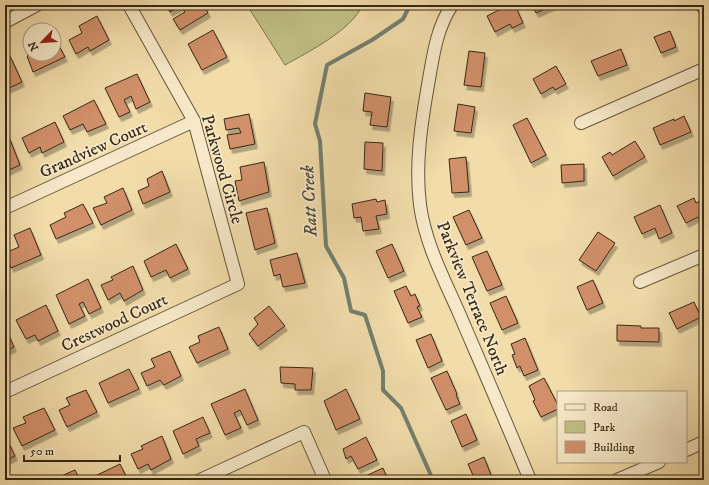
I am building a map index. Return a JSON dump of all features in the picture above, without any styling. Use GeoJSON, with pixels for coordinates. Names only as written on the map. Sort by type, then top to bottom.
{"type":"FeatureCollection","features":[{"type":"Feature","properties":{"kind":"street"},"geometry":{"type":"LineString","coordinates":[[5,22],[37,5]]}},
{"type":"Feature","properties":{"kind":"street","name":"Parkwood Circle"},"geometry":{"type":"LineString","coordinates":[[129,5],[194,121],[238,284]]}},
{"type":"Feature","properties":{"kind":"street","name":"Parkview Terrace North"},"geometry":{"type":"LineString","coordinates":[[452,5],[446,14],[437,37],[426,98],[418,160],[420,207],[425,231],[440,270],[530,480]]}},
{"type":"Feature","properties":{"kind":"street"},"geometry":{"type":"LineString","coordinates":[[581,123],[704,69]]}},
{"type":"Feature","properties":{"kind":"street","name":"Grandview Court"},"geometry":{"type":"LineString","coordinates":[[5,208],[194,121]]}},
{"type":"Feature","properties":{"kind":"street"},"geometry":{"type":"LineString","coordinates":[[640,282],[704,255]]}},
{"type":"Feature","properties":{"kind":"street","name":"Crestwood Court"},"geometry":{"type":"LineString","coordinates":[[5,392],[238,284]]}},
{"type":"Feature","properties":{"kind":"street"},"geometry":{"type":"LineString","coordinates":[[200,480],[304,432],[325,480]]}},
{"type":"Feature","properties":{"kind":"street"},"geometry":{"type":"LineString","coordinates":[[687,450],[704,442]]}},
{"type":"Feature","properties":{"kind":"street"},"geometry":{"type":"LineString","coordinates":[[617,480],[657,463]]}},
{"type":"Feature","properties":{"kind":"green space"},"geometry":{"type":"Polygon","coordinates":[[[247,5],[363,5],[349,23],[339,32],[317,47],[285,65],[247,5]]]}},
{"type":"Feature","properties":{"kind":"building"},"geometry":{"type":"Polygon","coordinates":[[[166,5],[204,5],[208,13],[180,30],[173,19],[185,12],[181,6],[170,12],[166,5]]]}},
{"type":"Feature","properties":{"kind":"building"},"geometry":{"type":"Polygon","coordinates":[[[509,5],[515,5],[523,23],[512,28],[510,24],[495,32],[487,16],[509,5]]]}},
{"type":"Feature","properties":{"kind":"building"},"geometry":{"type":"Polygon","coordinates":[[[532,5],[554,5],[536,13],[532,5]]]}},
{"type":"Feature","properties":{"kind":"building"},"geometry":{"type":"Polygon","coordinates":[[[97,16],[109,40],[90,51],[88,47],[76,54],[69,40],[82,33],[79,26],[97,16]]]}},
{"type":"Feature","properties":{"kind":"building"},"geometry":{"type":"Polygon","coordinates":[[[213,30],[227,57],[202,70],[188,44],[213,30]]]}},
{"type":"Feature","properties":{"kind":"building"},"geometry":{"type":"Polygon","coordinates":[[[670,31],[676,47],[661,53],[654,37],[670,31]]]}},
{"type":"Feature","properties":{"kind":"building"},"geometry":{"type":"Polygon","coordinates":[[[621,49],[627,65],[598,76],[591,61],[621,49]]]}},
{"type":"Feature","properties":{"kind":"building"},"geometry":{"type":"Polygon","coordinates":[[[62,51],[65,57],[62,58],[62,51]]]}},
{"type":"Feature","properties":{"kind":"building"},"geometry":{"type":"Polygon","coordinates":[[[469,51],[485,53],[481,87],[464,85],[469,51]]]}},
{"type":"Feature","properties":{"kind":"building"},"geometry":{"type":"Polygon","coordinates":[[[10,56],[22,82],[7,89],[5,87],[5,58],[10,56]]]}},
{"type":"Feature","properties":{"kind":"building"},"geometry":{"type":"Polygon","coordinates":[[[29,62],[54,62],[33,72],[29,62]]]}},
{"type":"Feature","properties":{"kind":"building"},"geometry":{"type":"Polygon","coordinates":[[[556,66],[566,84],[555,90],[553,87],[541,94],[533,79],[556,66]]]}},
{"type":"Feature","properties":{"kind":"building"},"geometry":{"type":"Polygon","coordinates":[[[137,74],[150,102],[136,109],[131,96],[124,100],[130,112],[119,117],[105,88],[137,74]]]}},
{"type":"Feature","properties":{"kind":"building"},"geometry":{"type":"Polygon","coordinates":[[[365,93],[391,97],[387,127],[370,125],[372,112],[363,111],[365,93]]]}},
{"type":"Feature","properties":{"kind":"building"},"geometry":{"type":"Polygon","coordinates":[[[94,100],[106,124],[87,132],[83,124],[70,130],[63,116],[94,100]]]}},
{"type":"Feature","properties":{"kind":"building"},"geometry":{"type":"Polygon","coordinates":[[[458,104],[475,107],[471,133],[454,131],[458,104]]]}},
{"type":"Feature","properties":{"kind":"building"},"geometry":{"type":"Polygon","coordinates":[[[249,114],[255,144],[230,149],[227,135],[241,133],[239,128],[226,130],[224,119],[249,114]]]}},
{"type":"Feature","properties":{"kind":"building"},"geometry":{"type":"Polygon","coordinates":[[[684,116],[691,132],[660,145],[653,128],[684,116]]]}},
{"type":"Feature","properties":{"kind":"building"},"geometry":{"type":"Polygon","coordinates":[[[527,118],[546,155],[531,163],[513,125],[527,118]]]}},
{"type":"Feature","properties":{"kind":"building"},"geometry":{"type":"Polygon","coordinates":[[[55,122],[64,142],[42,153],[40,147],[29,153],[22,138],[55,122]]]}},
{"type":"Feature","properties":{"kind":"building"},"geometry":{"type":"Polygon","coordinates":[[[9,137],[20,165],[7,171],[5,166],[5,138],[9,137]]]}},
{"type":"Feature","properties":{"kind":"building"},"geometry":{"type":"Polygon","coordinates":[[[635,141],[645,157],[613,176],[602,157],[610,152],[612,155],[635,141]]]}},
{"type":"Feature","properties":{"kind":"building"},"geometry":{"type":"Polygon","coordinates":[[[365,142],[383,143],[382,171],[364,169],[365,142]]]}},
{"type":"Feature","properties":{"kind":"building"},"geometry":{"type":"Polygon","coordinates":[[[466,157],[469,192],[452,193],[449,159],[466,157]]]}},
{"type":"Feature","properties":{"kind":"building"},"geometry":{"type":"Polygon","coordinates":[[[264,162],[269,192],[239,201],[235,181],[242,180],[240,167],[264,162]]]}},
{"type":"Feature","properties":{"kind":"building"},"geometry":{"type":"Polygon","coordinates":[[[584,164],[584,181],[562,183],[561,165],[584,164]]]}},
{"type":"Feature","properties":{"kind":"building"},"geometry":{"type":"Polygon","coordinates":[[[162,171],[170,192],[143,204],[138,191],[149,186],[147,179],[162,171]]]}},
{"type":"Feature","properties":{"kind":"building"},"geometry":{"type":"Polygon","coordinates":[[[123,188],[132,210],[101,225],[93,208],[107,203],[104,197],[123,188]]]}},
{"type":"Feature","properties":{"kind":"building"},"geometry":{"type":"Polygon","coordinates":[[[694,198],[696,203],[704,199],[704,219],[700,221],[698,217],[686,223],[677,206],[694,198]]]}},
{"type":"Feature","properties":{"kind":"building"},"geometry":{"type":"Polygon","coordinates":[[[376,199],[377,202],[385,200],[387,214],[376,216],[379,229],[363,231],[361,217],[354,218],[352,204],[376,199]]]}},
{"type":"Feature","properties":{"kind":"building"},"geometry":{"type":"Polygon","coordinates":[[[83,204],[93,223],[56,239],[50,225],[66,217],[64,213],[83,204]]]}},
{"type":"Feature","properties":{"kind":"building"},"geometry":{"type":"Polygon","coordinates":[[[660,205],[672,233],[659,239],[655,228],[642,234],[634,217],[660,205]]]}},
{"type":"Feature","properties":{"kind":"building"},"geometry":{"type":"Polygon","coordinates":[[[267,208],[275,243],[255,250],[246,213],[267,208]]]}},
{"type":"Feature","properties":{"kind":"building"},"geometry":{"type":"Polygon","coordinates":[[[469,210],[482,238],[466,245],[453,217],[469,210]]]}},
{"type":"Feature","properties":{"kind":"building"},"geometry":{"type":"Polygon","coordinates":[[[30,228],[41,255],[11,268],[5,253],[19,247],[14,235],[30,228]]]}},
{"type":"Feature","properties":{"kind":"building"},"geometry":{"type":"Polygon","coordinates":[[[598,232],[615,243],[596,271],[579,260],[598,232]]]}},
{"type":"Feature","properties":{"kind":"building"},"geometry":{"type":"Polygon","coordinates":[[[176,244],[188,269],[170,278],[166,270],[151,277],[144,261],[176,244]]]}},
{"type":"Feature","properties":{"kind":"building"},"geometry":{"type":"Polygon","coordinates":[[[392,244],[404,271],[388,278],[376,251],[392,244]]]}},
{"type":"Feature","properties":{"kind":"building"},"geometry":{"type":"Polygon","coordinates":[[[487,251],[502,285],[487,291],[472,257],[487,251]]]}},
{"type":"Feature","properties":{"kind":"building"},"geometry":{"type":"Polygon","coordinates":[[[297,253],[305,283],[283,287],[280,274],[274,276],[270,260],[297,253]]]}},
{"type":"Feature","properties":{"kind":"building"},"geometry":{"type":"Polygon","coordinates":[[[133,266],[143,290],[124,301],[120,293],[108,300],[101,285],[113,280],[111,277],[133,266]]]}},
{"type":"Feature","properties":{"kind":"building"},"geometry":{"type":"Polygon","coordinates":[[[88,279],[101,308],[89,314],[83,302],[79,304],[85,316],[69,324],[56,295],[88,279]]]}},
{"type":"Feature","properties":{"kind":"building"},"geometry":{"type":"Polygon","coordinates":[[[593,280],[603,303],[587,310],[577,287],[593,280]]]}},
{"type":"Feature","properties":{"kind":"building"},"geometry":{"type":"Polygon","coordinates":[[[406,286],[411,296],[415,294],[420,306],[417,307],[422,317],[408,323],[394,291],[406,286]]]}},
{"type":"Feature","properties":{"kind":"building"},"geometry":{"type":"Polygon","coordinates":[[[506,296],[518,323],[502,330],[490,303],[506,296]]]}},
{"type":"Feature","properties":{"kind":"building"},"geometry":{"type":"Polygon","coordinates":[[[694,302],[701,317],[677,329],[669,313],[694,302]]]}},
{"type":"Feature","properties":{"kind":"building"},"geometry":{"type":"Polygon","coordinates":[[[46,305],[58,331],[38,341],[35,335],[26,339],[16,320],[46,305]]]}},
{"type":"Feature","properties":{"kind":"building"},"geometry":{"type":"Polygon","coordinates":[[[269,306],[285,326],[258,346],[249,334],[258,324],[254,318],[269,306]]]}},
{"type":"Feature","properties":{"kind":"building"},"geometry":{"type":"Polygon","coordinates":[[[617,325],[641,326],[641,328],[659,328],[659,342],[617,341],[617,325]]]}},
{"type":"Feature","properties":{"kind":"building"},"geometry":{"type":"Polygon","coordinates":[[[5,327],[14,347],[5,352],[5,327]]]}},
{"type":"Feature","properties":{"kind":"building"},"geometry":{"type":"Polygon","coordinates":[[[219,327],[228,349],[197,363],[189,347],[200,342],[198,336],[219,327]]]}},
{"type":"Feature","properties":{"kind":"building"},"geometry":{"type":"Polygon","coordinates":[[[431,334],[442,361],[428,368],[416,340],[431,334]]]}},
{"type":"Feature","properties":{"kind":"building"},"geometry":{"type":"Polygon","coordinates":[[[525,338],[538,370],[524,376],[520,366],[517,368],[512,355],[515,354],[511,344],[525,338]]]}},
{"type":"Feature","properties":{"kind":"building"},"geometry":{"type":"Polygon","coordinates":[[[170,351],[181,376],[164,385],[160,380],[147,386],[141,373],[155,367],[151,359],[170,351]]]}},
{"type":"Feature","properties":{"kind":"building"},"geometry":{"type":"Polygon","coordinates":[[[280,367],[313,368],[311,390],[295,390],[295,384],[281,383],[280,367]]]}},
{"type":"Feature","properties":{"kind":"building"},"geometry":{"type":"Polygon","coordinates":[[[129,369],[139,389],[108,403],[99,383],[129,369]]]}},
{"type":"Feature","properties":{"kind":"building"},"geometry":{"type":"Polygon","coordinates":[[[447,371],[460,404],[446,410],[431,378],[447,371]]]}},
{"type":"Feature","properties":{"kind":"building"},"geometry":{"type":"Polygon","coordinates":[[[544,378],[557,403],[557,409],[541,417],[533,401],[535,400],[529,386],[544,378]]]}},
{"type":"Feature","properties":{"kind":"building"},"geometry":{"type":"Polygon","coordinates":[[[704,384],[704,396],[699,386],[704,384]]]}},
{"type":"Feature","properties":{"kind":"building"},"geometry":{"type":"Polygon","coordinates":[[[245,389],[258,420],[247,425],[240,410],[234,413],[241,428],[225,435],[211,404],[245,389]]]}},
{"type":"Feature","properties":{"kind":"building"},"geometry":{"type":"Polygon","coordinates":[[[346,389],[360,419],[336,430],[324,401],[346,389]]]}},
{"type":"Feature","properties":{"kind":"building"},"geometry":{"type":"Polygon","coordinates":[[[86,390],[97,412],[67,427],[59,410],[70,405],[66,398],[86,390]]]}},
{"type":"Feature","properties":{"kind":"building"},"geometry":{"type":"Polygon","coordinates":[[[44,408],[55,430],[22,446],[13,428],[26,423],[23,417],[44,408]]]}},
{"type":"Feature","properties":{"kind":"building"},"geometry":{"type":"Polygon","coordinates":[[[466,414],[477,440],[462,447],[451,421],[466,414]]]}},
{"type":"Feature","properties":{"kind":"building"},"geometry":{"type":"Polygon","coordinates":[[[203,417],[210,433],[196,439],[199,446],[183,454],[173,431],[203,417]]]}},
{"type":"Feature","properties":{"kind":"building"},"geometry":{"type":"Polygon","coordinates":[[[5,435],[15,456],[5,461],[5,435]]]}},
{"type":"Feature","properties":{"kind":"building"},"geometry":{"type":"Polygon","coordinates":[[[162,436],[171,459],[151,470],[148,464],[138,469],[131,454],[143,449],[141,446],[162,436]]]}},
{"type":"Feature","properties":{"kind":"building"},"geometry":{"type":"Polygon","coordinates":[[[366,437],[377,460],[358,469],[351,456],[346,459],[343,449],[366,437]]]}},
{"type":"Feature","properties":{"kind":"building"},"geometry":{"type":"Polygon","coordinates":[[[484,457],[493,480],[475,480],[468,464],[484,457]]]}},
{"type":"Feature","properties":{"kind":"building"},"geometry":{"type":"Polygon","coordinates":[[[120,464],[128,480],[91,480],[91,478],[120,464]]]}},
{"type":"Feature","properties":{"kind":"building"},"geometry":{"type":"Polygon","coordinates":[[[383,468],[388,480],[357,480],[383,468]]]}},
{"type":"Feature","properties":{"kind":"building"},"geometry":{"type":"Polygon","coordinates":[[[75,470],[80,480],[52,480],[75,470]]]}},
{"type":"Feature","properties":{"kind":"waterway","name":"Ratt Creek"},"geometry":{"type":"LineString","coordinates":[[410,5],[403,19],[372,40],[327,65],[315,124],[320,141],[326,246],[344,278],[351,311],[365,315],[383,371],[383,390],[401,408],[433,480]]}}]}
